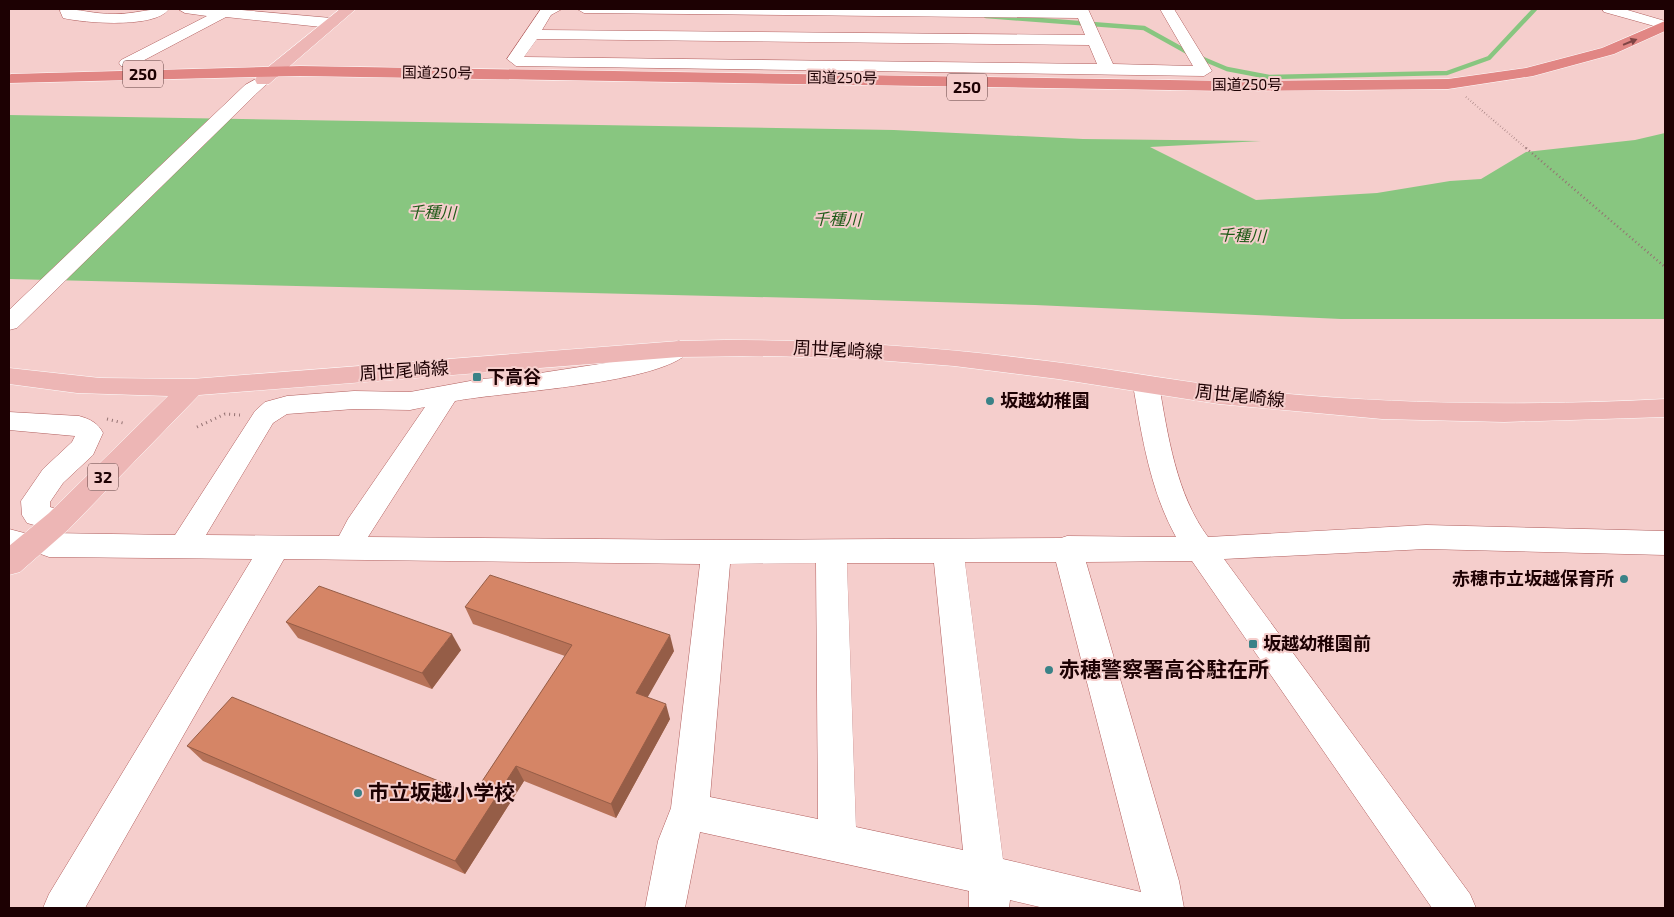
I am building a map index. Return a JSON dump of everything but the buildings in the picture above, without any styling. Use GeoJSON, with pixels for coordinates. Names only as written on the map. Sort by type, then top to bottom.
{"type":"FeatureCollection","features":[{"type":"Feature","properties":{"kind":"highway","name":"国道250号"},"geometry":{"type":"LineString","coordinates":[[10,79],[858,85],[1232,93],[1424,93],[1540,80],[1586,70],[1665,29]]}},
{"type":"Feature","properties":{"kind":"main road"},"geometry":{"type":"LineString","coordinates":[[262,80],[348,9]]}},
{"type":"Feature","properties":{"kind":"main road","name":"周世尾崎線"},"geometry":{"type":"LineString","coordinates":[[9,376],[71,386],[192,388],[679,350],[752,347],[901,353],[1048,369],[1146,385],[1362,408],[1487,413],[1585,413],[1665,408]]}},
{"type":"Feature","properties":{"kind":"main road","name":"32"},"geometry":{"type":"LineString","coordinates":[[11,549],[54,533],[192,388]]}},
{"type":"Feature","properties":{"kind":"street"},"geometry":{"type":"LineString","coordinates":[[72,9],[67,11],[68,15],[136,18],[149,16],[162,9]]}},
{"type":"Feature","properties":{"kind":"street"},"geometry":{"type":"LineString","coordinates":[[185,9],[227,11],[331,23]]}},
{"type":"Feature","properties":{"kind":"street"},"geometry":{"type":"LineString","coordinates":[[555,9],[546,12],[515,59],[522,63],[1204,70],[1167,9]]}},
{"type":"Feature","properties":{"kind":"street"},"geometry":{"type":"LineString","coordinates":[[584,9],[863,12],[1082,11],[1107,69]]}},
{"type":"Feature","properties":{"kind":"street"},"geometry":{"type":"LineString","coordinates":[[627,64],[651,9]]}},
{"type":"Feature","properties":{"kind":"street"},"geometry":{"type":"LineString","coordinates":[[1609,9],[1665,29]]}},
{"type":"Feature","properties":{"kind":"street"},"geometry":{"type":"LineString","coordinates":[[1632,9],[1640,9]]}},
{"type":"Feature","properties":{"kind":"street"},"geometry":{"type":"LineString","coordinates":[[127,63],[227,11]]}},
{"type":"Feature","properties":{"kind":"street"},"geometry":{"type":"LineString","coordinates":[[861,66],[863,12]]}},
{"type":"Feature","properties":{"kind":"street"},"geometry":{"type":"LineString","coordinates":[[532,34],[1094,40]]}},
{"type":"Feature","properties":{"kind":"street"},"geometry":{"type":"LineString","coordinates":[[9,322],[262,80]]}},
{"type":"Feature","properties":{"kind":"street"},"geometry":{"type":"LineString","coordinates":[[182,548],[264,417],[274,408],[287,405],[354,400],[410,401],[482,387],[521,384],[634,367],[665,357],[679,350]]}},
{"type":"Feature","properties":{"kind":"street"},"geometry":{"type":"LineString","coordinates":[[342,375],[356,384],[368,388],[434,388],[442,395],[442,401],[358,527],[348,548]]}},
{"type":"Feature","properties":{"kind":"street"},"geometry":{"type":"LineString","coordinates":[[1146,385],[1162,463],[1178,514],[1199,549],[1456,908]]}},
{"type":"Feature","properties":{"kind":"street"},"geometry":{"type":"LineString","coordinates":[[9,421],[79,425],[90,433],[83,448],[53,476],[35,501],[37,515],[54,533],[182,548],[716,552],[1067,548],[1199,549],[1426,537],[1665,543]]}},
{"type":"Feature","properties":{"kind":"street"},"geometry":{"type":"LineString","coordinates":[[1067,548],[1160,881],[1164,908]]}},
{"type":"Feature","properties":{"kind":"street"},"geometry":{"type":"LineString","coordinates":[[63,908],[274,549]]}},
{"type":"Feature","properties":{"kind":"street"},"geometry":{"type":"LineString","coordinates":[[948,550],[988,892]]}},
{"type":"Feature","properties":{"kind":"street"},"geometry":{"type":"LineString","coordinates":[[831,551],[837,825],[834,841]]}},
{"type":"Feature","properties":{"kind":"street"},"geometry":{"type":"LineString","coordinates":[[665,908],[677,841],[690,808],[716,552]]}},
{"type":"Feature","properties":{"kind":"street"},"geometry":{"type":"LineString","coordinates":[[690,808],[698,813],[834,841],[988,892],[1131,908]]}},
{"type":"Feature","properties":{"kind":"path"},"geometry":{"type":"LineString","coordinates":[[1470,100],[1665,267]]}},
{"type":"Feature","properties":{"kind":"path"},"geometry":{"type":"LineString","coordinates":[[196,427],[225,414],[264,417]]}},
{"type":"Feature","properties":{"kind":"water","name":"千種川"},"geometry":{"type":"Polygon","coordinates":[[[9,115],[894,130],[1083,139],[1261,141],[1150,147],[1256,200],[1377,193],[1450,181],[1481,179],[1526,152],[1635,140],[1665,133],[1665,319],[1341,319],[1035,305],[840,299],[9,279],[9,115]]]}},
{"type":"Feature","properties":{"kind":"waterway"},"geometry":{"type":"LineString","coordinates":[[986,16],[1144,28],[1189,53],[1227,69],[1269,77],[1447,73],[1489,58],[1535,9]]}},
{"type":"Feature","properties":{"kind":"place","name":"下高谷"},"geometry":{"type":"Point","coordinates":[477,377]}},
{"type":"Feature","properties":{"kind":"place","name":"坂越幼稚園"},"geometry":{"type":"Point","coordinates":[990,401]}},
{"type":"Feature","properties":{"kind":"place","name":"赤穂市立坂越保育所"},"geometry":{"type":"Point","coordinates":[1624,579]}},
{"type":"Feature","properties":{"kind":"place","name":"坂越幼稚園前"},"geometry":{"type":"Point","coordinates":[1253,644]}},
{"type":"Feature","properties":{"kind":"place","name":"赤穂警察署高谷駐在所"},"geometry":{"type":"Point","coordinates":[1049,670]}},
{"type":"Feature","properties":{"kind":"place","name":"市立坂越小学校"},"geometry":{"type":"Point","coordinates":[358,793]}}]}
